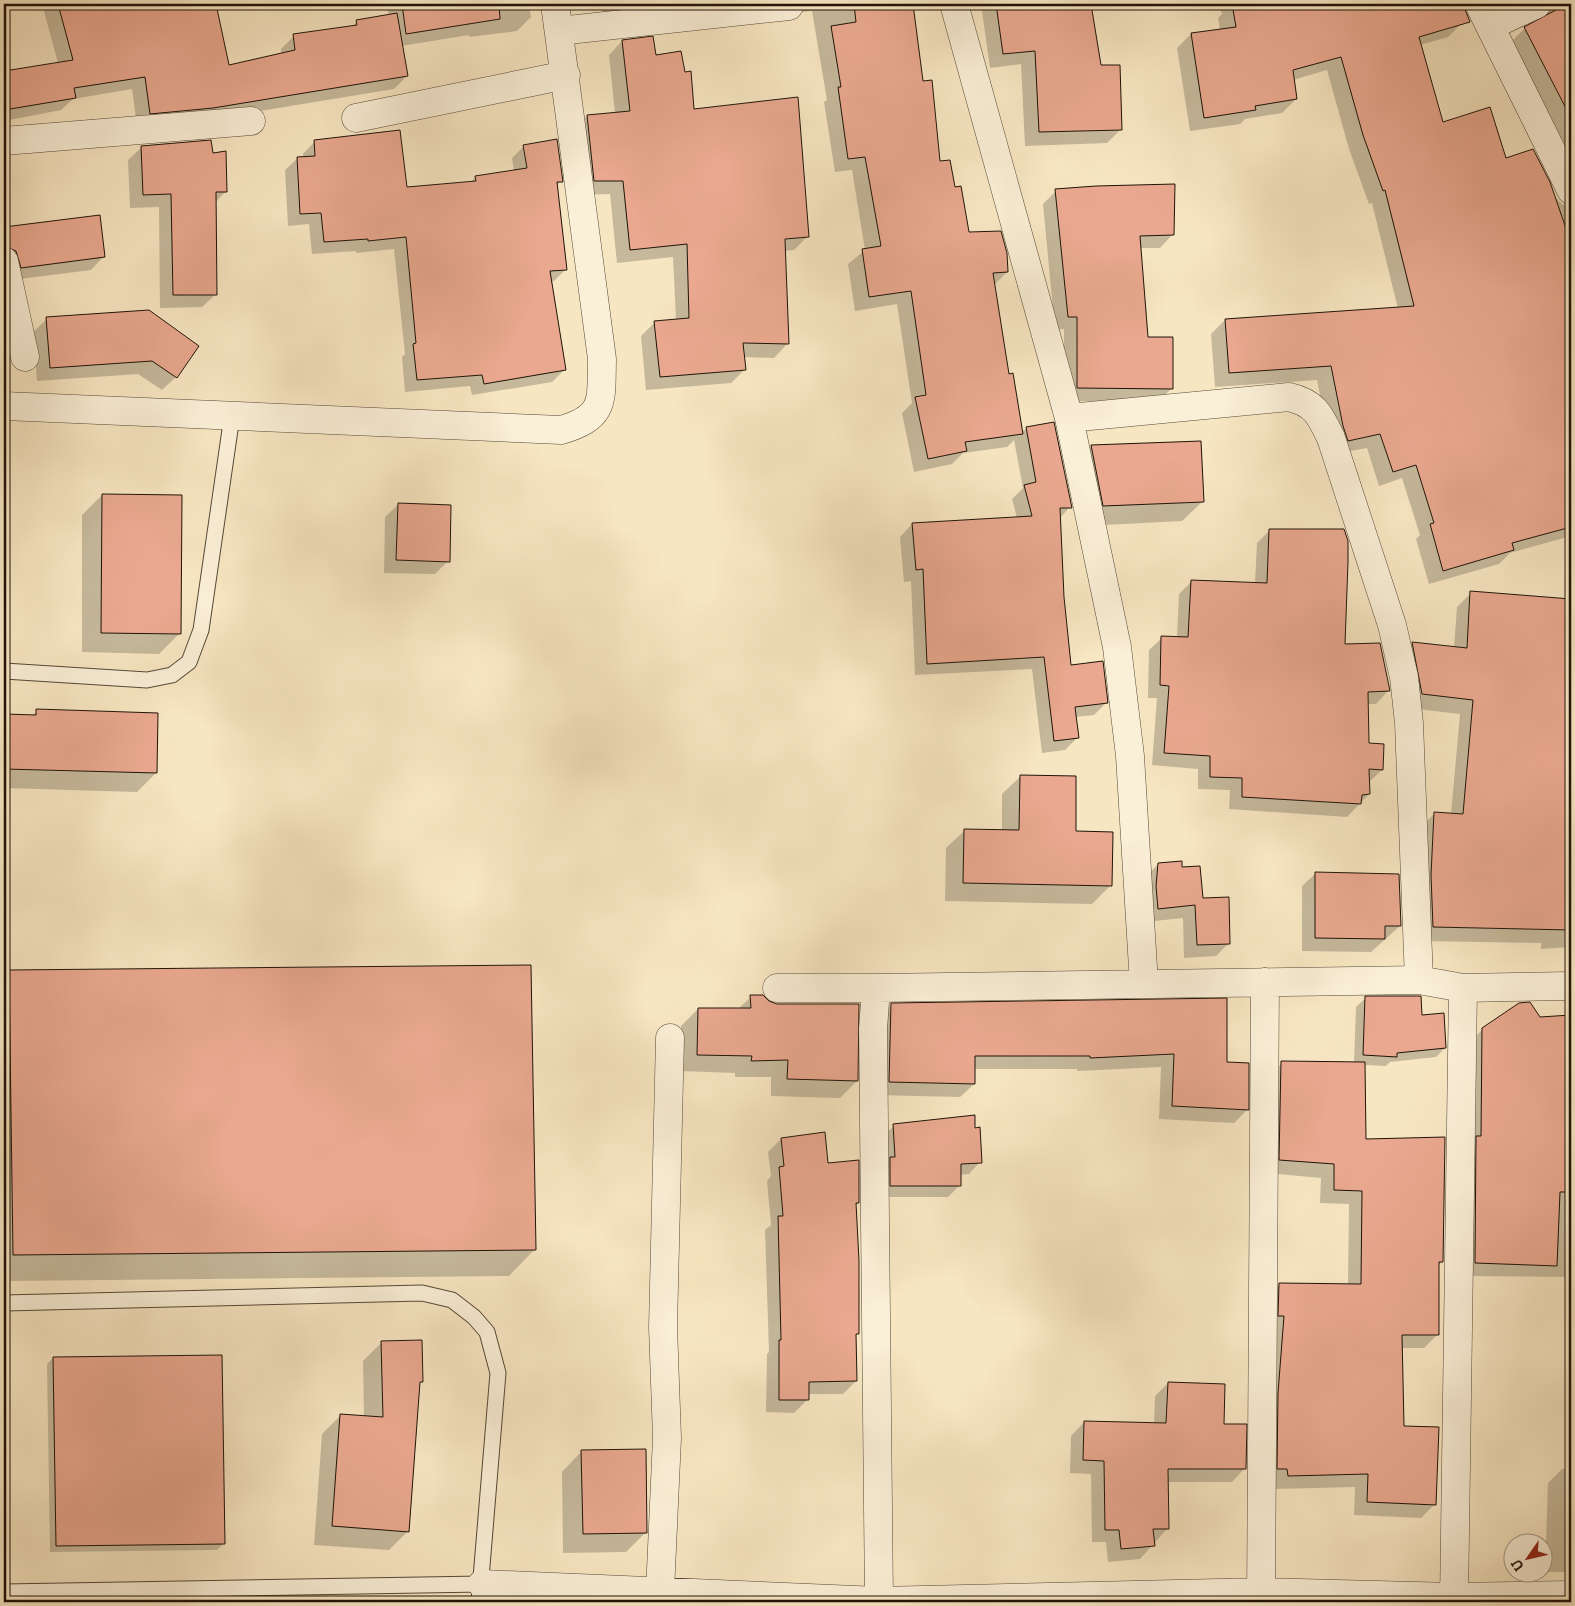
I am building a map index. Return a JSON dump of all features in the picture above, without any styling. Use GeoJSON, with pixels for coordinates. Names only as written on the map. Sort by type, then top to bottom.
{"type":"FeatureCollection","features":[{"type":"Feature","properties":{"kind":"street"},"geometry":{"type":"LineString","coordinates":[[4,406],[561,430],[588,419],[599,407],[602,359],[566,75],[555,4]]}},
{"type":"Feature","properties":{"kind":"street"},"geometry":{"type":"LineString","coordinates":[[954,4],[1069,418],[1117,647],[1130,756],[1144,984]]}},
{"type":"Feature","properties":{"kind":"street"},"geometry":{"type":"LineString","coordinates":[[1537,4],[1485,15],[1571,190]]}},
{"type":"Feature","properties":{"kind":"street"},"geometry":{"type":"LineString","coordinates":[[559,31],[790,6]]}},
{"type":"Feature","properties":{"kind":"street"},"geometry":{"type":"LineString","coordinates":[[356,118],[566,75]]}},
{"type":"Feature","properties":{"kind":"street"},"geometry":{"type":"LineString","coordinates":[[4,141],[251,121]]}},
{"type":"Feature","properties":{"kind":"street"},"geometry":{"type":"LineString","coordinates":[[4,261],[25,357]]}},
{"type":"Feature","properties":{"kind":"street"},"geometry":{"type":"LineString","coordinates":[[1069,418],[1289,397],[1304,400],[1320,414],[1331,438],[1392,625],[1404,677],[1409,724],[1419,980]]}},
{"type":"Feature","properties":{"kind":"street"},"geometry":{"type":"LineString","coordinates":[[777,988],[1419,980],[1463,988],[1571,986]]}},
{"type":"Feature","properties":{"kind":"street"},"geometry":{"type":"LineString","coordinates":[[1261,1597],[1265,982]]}},
{"type":"Feature","properties":{"kind":"street"},"geometry":{"type":"LineString","coordinates":[[876,988],[874,1039],[879,1601]]}},
{"type":"Feature","properties":{"kind":"street"},"geometry":{"type":"LineString","coordinates":[[1454,1600],[1463,988]]}},
{"type":"Feature","properties":{"kind":"street"},"geometry":{"type":"LineString","coordinates":[[660,1592],[667,1438],[663,1327],[670,1038]]}},
{"type":"Feature","properties":{"kind":"street"},"geometry":{"type":"LineString","coordinates":[[481,1593],[660,1592],[879,1601],[1261,1597],[1454,1600],[1571,1595]]}},
{"type":"Feature","properties":{"kind":"lane"},"geometry":{"type":"LineString","coordinates":[[4,671],[146,680],[172,675],[189,662],[201,630],[232,416]]}},
{"type":"Feature","properties":{"kind":"lane"},"geometry":{"type":"LineString","coordinates":[[4,1303],[422,1293],[452,1300],[474,1317],[487,1332],[498,1373],[481,1593],[4,1592]]}},
{"type":"Feature","properties":{"kind":"building"},"geometry":{"type":"Polygon","coordinates":[[[58,4],[216,4],[229,65],[295,50],[293,34],[357,25],[356,20],[397,13],[408,76],[213,108],[150,114],[145,77],[74,88],[76,98],[4,110],[4,71],[73,60],[58,4]]]}},
{"type":"Feature","properties":{"kind":"building"},"geometry":{"type":"Polygon","coordinates":[[[402,4],[499,4],[500,19],[406,34],[402,4]]]}},
{"type":"Feature","properties":{"kind":"building"},"geometry":{"type":"Polygon","coordinates":[[[854,4],[913,4],[923,81],[932,80],[940,161],[950,160],[955,187],[961,186],[969,232],[1001,231],[1007,253],[1008,272],[993,273],[1009,374],[1013,373],[1023,434],[965,442],[967,451],[928,459],[915,397],[926,395],[911,291],[869,297],[862,249],[881,246],[865,157],[848,159],[838,87],[841,87],[831,26],[856,22],[854,4]]]}},
{"type":"Feature","properties":{"kind":"building"},"geometry":{"type":"Polygon","coordinates":[[[996,4],[1091,4],[1101,65],[1120,65],[1122,130],[1039,132],[1035,51],[1003,54],[996,4]]]}},
{"type":"Feature","properties":{"kind":"building"},"geometry":{"type":"Polygon","coordinates":[[[1232,4],[1463,4],[1470,22],[1419,37],[1443,122],[1490,107],[1506,158],[1533,149],[1550,182],[1571,243],[1571,527],[1512,543],[1514,550],[1443,571],[1430,524],[1434,523],[1416,465],[1393,472],[1380,434],[1348,441],[1343,426],[1331,366],[1229,373],[1225,319],[1414,306],[1385,190],[1383,191],[1363,135],[1341,57],[1293,70],[1297,99],[1255,106],[1256,110],[1204,118],[1191,33],[1236,27],[1232,4]]]}},
{"type":"Feature","properties":{"kind":"building"},"geometry":{"type":"Polygon","coordinates":[[[1567,4],[1571,4],[1571,118],[1524,27],[1567,4]]]}},
{"type":"Feature","properties":{"kind":"building"},"geometry":{"type":"Polygon","coordinates":[[[653,36],[656,55],[681,51],[685,72],[691,71],[694,109],[798,97],[809,237],[785,239],[789,344],[743,343],[746,370],[660,377],[654,321],[689,318],[687,244],[630,250],[623,181],[594,181],[587,115],[630,111],[622,40],[653,36]]]}},
{"type":"Feature","properties":{"kind":"building"},"geometry":{"type":"Polygon","coordinates":[[[400,130],[407,187],[476,181],[475,176],[527,168],[523,145],[557,139],[563,182],[557,182],[567,270],[550,271],[566,370],[484,384],[482,375],[417,380],[413,344],[416,343],[406,237],[368,241],[368,239],[324,242],[321,213],[300,214],[297,157],[315,156],[314,140],[400,130]]]}},
{"type":"Feature","properties":{"kind":"building"},"geometry":{"type":"Polygon","coordinates":[[[211,140],[213,153],[226,151],[227,192],[216,192],[217,295],[173,295],[171,194],[143,195],[141,146],[211,140]]]}},
{"type":"Feature","properties":{"kind":"building"},"geometry":{"type":"Polygon","coordinates":[[[1175,184],[1174,235],[1140,236],[1148,337],[1173,337],[1173,389],[1077,388],[1077,317],[1068,317],[1055,189],[1175,184]]]}},
{"type":"Feature","properties":{"kind":"building"},"geometry":{"type":"Polygon","coordinates":[[[100,215],[105,257],[21,268],[16,251],[4,246],[4,227],[100,215]]]}},
{"type":"Feature","properties":{"kind":"building"},"geometry":{"type":"Polygon","coordinates":[[[149,310],[199,346],[177,378],[152,361],[50,368],[46,317],[149,310]]]}},
{"type":"Feature","properties":{"kind":"building"},"geometry":{"type":"Polygon","coordinates":[[[1054,422],[1072,508],[1060,508],[1064,597],[1071,665],[1103,661],[1108,703],[1075,707],[1079,738],[1054,741],[1044,657],[927,664],[923,569],[916,570],[912,523],[1032,516],[1024,485],[1036,482],[1026,427],[1054,422]]]}},
{"type":"Feature","properties":{"kind":"building"},"geometry":{"type":"Polygon","coordinates":[[[1201,441],[1204,502],[1103,506],[1091,445],[1201,441]]]}},
{"type":"Feature","properties":{"kind":"building"},"geometry":{"type":"Polygon","coordinates":[[[102,494],[182,495],[181,634],[101,633],[102,494]]]}},
{"type":"Feature","properties":{"kind":"building"},"geometry":{"type":"Polygon","coordinates":[[[398,503],[451,505],[450,562],[396,560],[398,503]]]}},
{"type":"Feature","properties":{"kind":"building"},"geometry":{"type":"Polygon","coordinates":[[[1269,529],[1344,529],[1348,541],[1345,644],[1380,643],[1390,691],[1368,692],[1369,743],[1384,744],[1383,770],[1369,769],[1370,794],[1362,795],[1361,804],[1242,797],[1242,778],[1210,777],[1210,756],[1164,753],[1169,686],[1160,685],[1161,636],[1188,637],[1191,580],[1267,583],[1269,529]]]}},
{"type":"Feature","properties":{"kind":"building"},"geometry":{"type":"Polygon","coordinates":[[[1470,591],[1571,599],[1568,656],[1571,656],[1571,930],[1433,927],[1431,875],[1434,812],[1463,814],[1473,700],[1422,694],[1412,642],[1467,648],[1470,591]]]}},
{"type":"Feature","properties":{"kind":"building"},"geometry":{"type":"Polygon","coordinates":[[[36,709],[158,713],[157,773],[4,769],[4,714],[36,715],[36,709]]]}},
{"type":"Feature","properties":{"kind":"building"},"geometry":{"type":"Polygon","coordinates":[[[1020,775],[1076,776],[1076,831],[1113,832],[1112,886],[963,883],[964,829],[1019,830],[1020,775]]]}},
{"type":"Feature","properties":{"kind":"building"},"geometry":{"type":"Polygon","coordinates":[[[1182,861],[1182,867],[1200,866],[1203,898],[1229,897],[1230,944],[1197,945],[1195,905],[1158,909],[1156,886],[1158,863],[1182,861]]]}},
{"type":"Feature","properties":{"kind":"building"},"geometry":{"type":"Polygon","coordinates":[[[1315,872],[1399,874],[1401,926],[1385,926],[1385,939],[1315,938],[1315,872]]]}},
{"type":"Feature","properties":{"kind":"building"},"geometry":{"type":"Polygon","coordinates":[[[531,965],[536,1250],[13,1255],[9,970],[531,965]]]}},
{"type":"Feature","properties":{"kind":"building"},"geometry":{"type":"Polygon","coordinates":[[[750,995],[763,995],[769,1001],[777,1004],[859,1004],[858,1081],[787,1079],[788,1060],[751,1061],[752,1056],[697,1055],[698,1008],[751,1008],[750,995]]]}},
{"type":"Feature","properties":{"kind":"building"},"geometry":{"type":"Polygon","coordinates":[[[1365,996],[1421,996],[1422,1015],[1444,1013],[1446,1048],[1397,1053],[1397,1057],[1363,1055],[1365,996]]]}},
{"type":"Feature","properties":{"kind":"building"},"geometry":{"type":"Polygon","coordinates":[[[1227,998],[1227,1062],[1249,1063],[1249,1110],[1172,1106],[1174,1054],[1090,1058],[1090,1056],[975,1056],[975,1084],[889,1082],[891,1003],[1227,998]]]}},
{"type":"Feature","properties":{"kind":"building"},"geometry":{"type":"Polygon","coordinates":[[[1530,1002],[1540,1017],[1571,1015],[1571,1192],[1560,1192],[1557,1266],[1475,1263],[1476,1136],[1481,1136],[1482,1028],[1519,1003],[1530,1002]]]}},
{"type":"Feature","properties":{"kind":"building"},"geometry":{"type":"Polygon","coordinates":[[[1281,1061],[1365,1062],[1366,1139],[1445,1137],[1443,1262],[1439,1262],[1439,1335],[1402,1335],[1404,1426],[1439,1427],[1436,1505],[1367,1502],[1368,1474],[1288,1476],[1287,1469],[1277,1469],[1278,1393],[1284,1316],[1278,1316],[1279,1283],[1361,1284],[1362,1191],[1334,1190],[1334,1164],[1279,1160],[1281,1061]]]}},
{"type":"Feature","properties":{"kind":"building"},"geometry":{"type":"Polygon","coordinates":[[[975,1115],[975,1128],[980,1127],[982,1163],[961,1164],[961,1186],[890,1186],[890,1157],[895,1157],[893,1124],[975,1115]]]}},
{"type":"Feature","properties":{"kind":"building"},"geometry":{"type":"Polygon","coordinates":[[[825,1132],[828,1163],[859,1160],[859,1203],[856,1203],[859,1261],[859,1334],[856,1334],[857,1381],[809,1382],[809,1400],[779,1400],[779,1340],[781,1340],[778,1216],[783,1216],[779,1167],[784,1166],[781,1138],[825,1132]]]}},
{"type":"Feature","properties":{"kind":"building"},"geometry":{"type":"Polygon","coordinates":[[[422,1340],[423,1382],[420,1382],[409,1532],[332,1526],[340,1414],[383,1417],[381,1341],[422,1340]]]}},
{"type":"Feature","properties":{"kind":"building"},"geometry":{"type":"Polygon","coordinates":[[[222,1355],[225,1544],[56,1546],[53,1357],[222,1355]]]}},
{"type":"Feature","properties":{"kind":"building"},"geometry":{"type":"Polygon","coordinates":[[[1168,1382],[1225,1384],[1224,1424],[1247,1424],[1246,1469],[1168,1469],[1169,1529],[1153,1529],[1155,1546],[1121,1549],[1119,1530],[1105,1530],[1104,1461],[1083,1460],[1084,1421],[1166,1423],[1168,1382]]]}},
{"type":"Feature","properties":{"kind":"building"},"geometry":{"type":"Polygon","coordinates":[[[646,1449],[647,1533],[583,1534],[581,1450],[646,1449]]]}}]}
